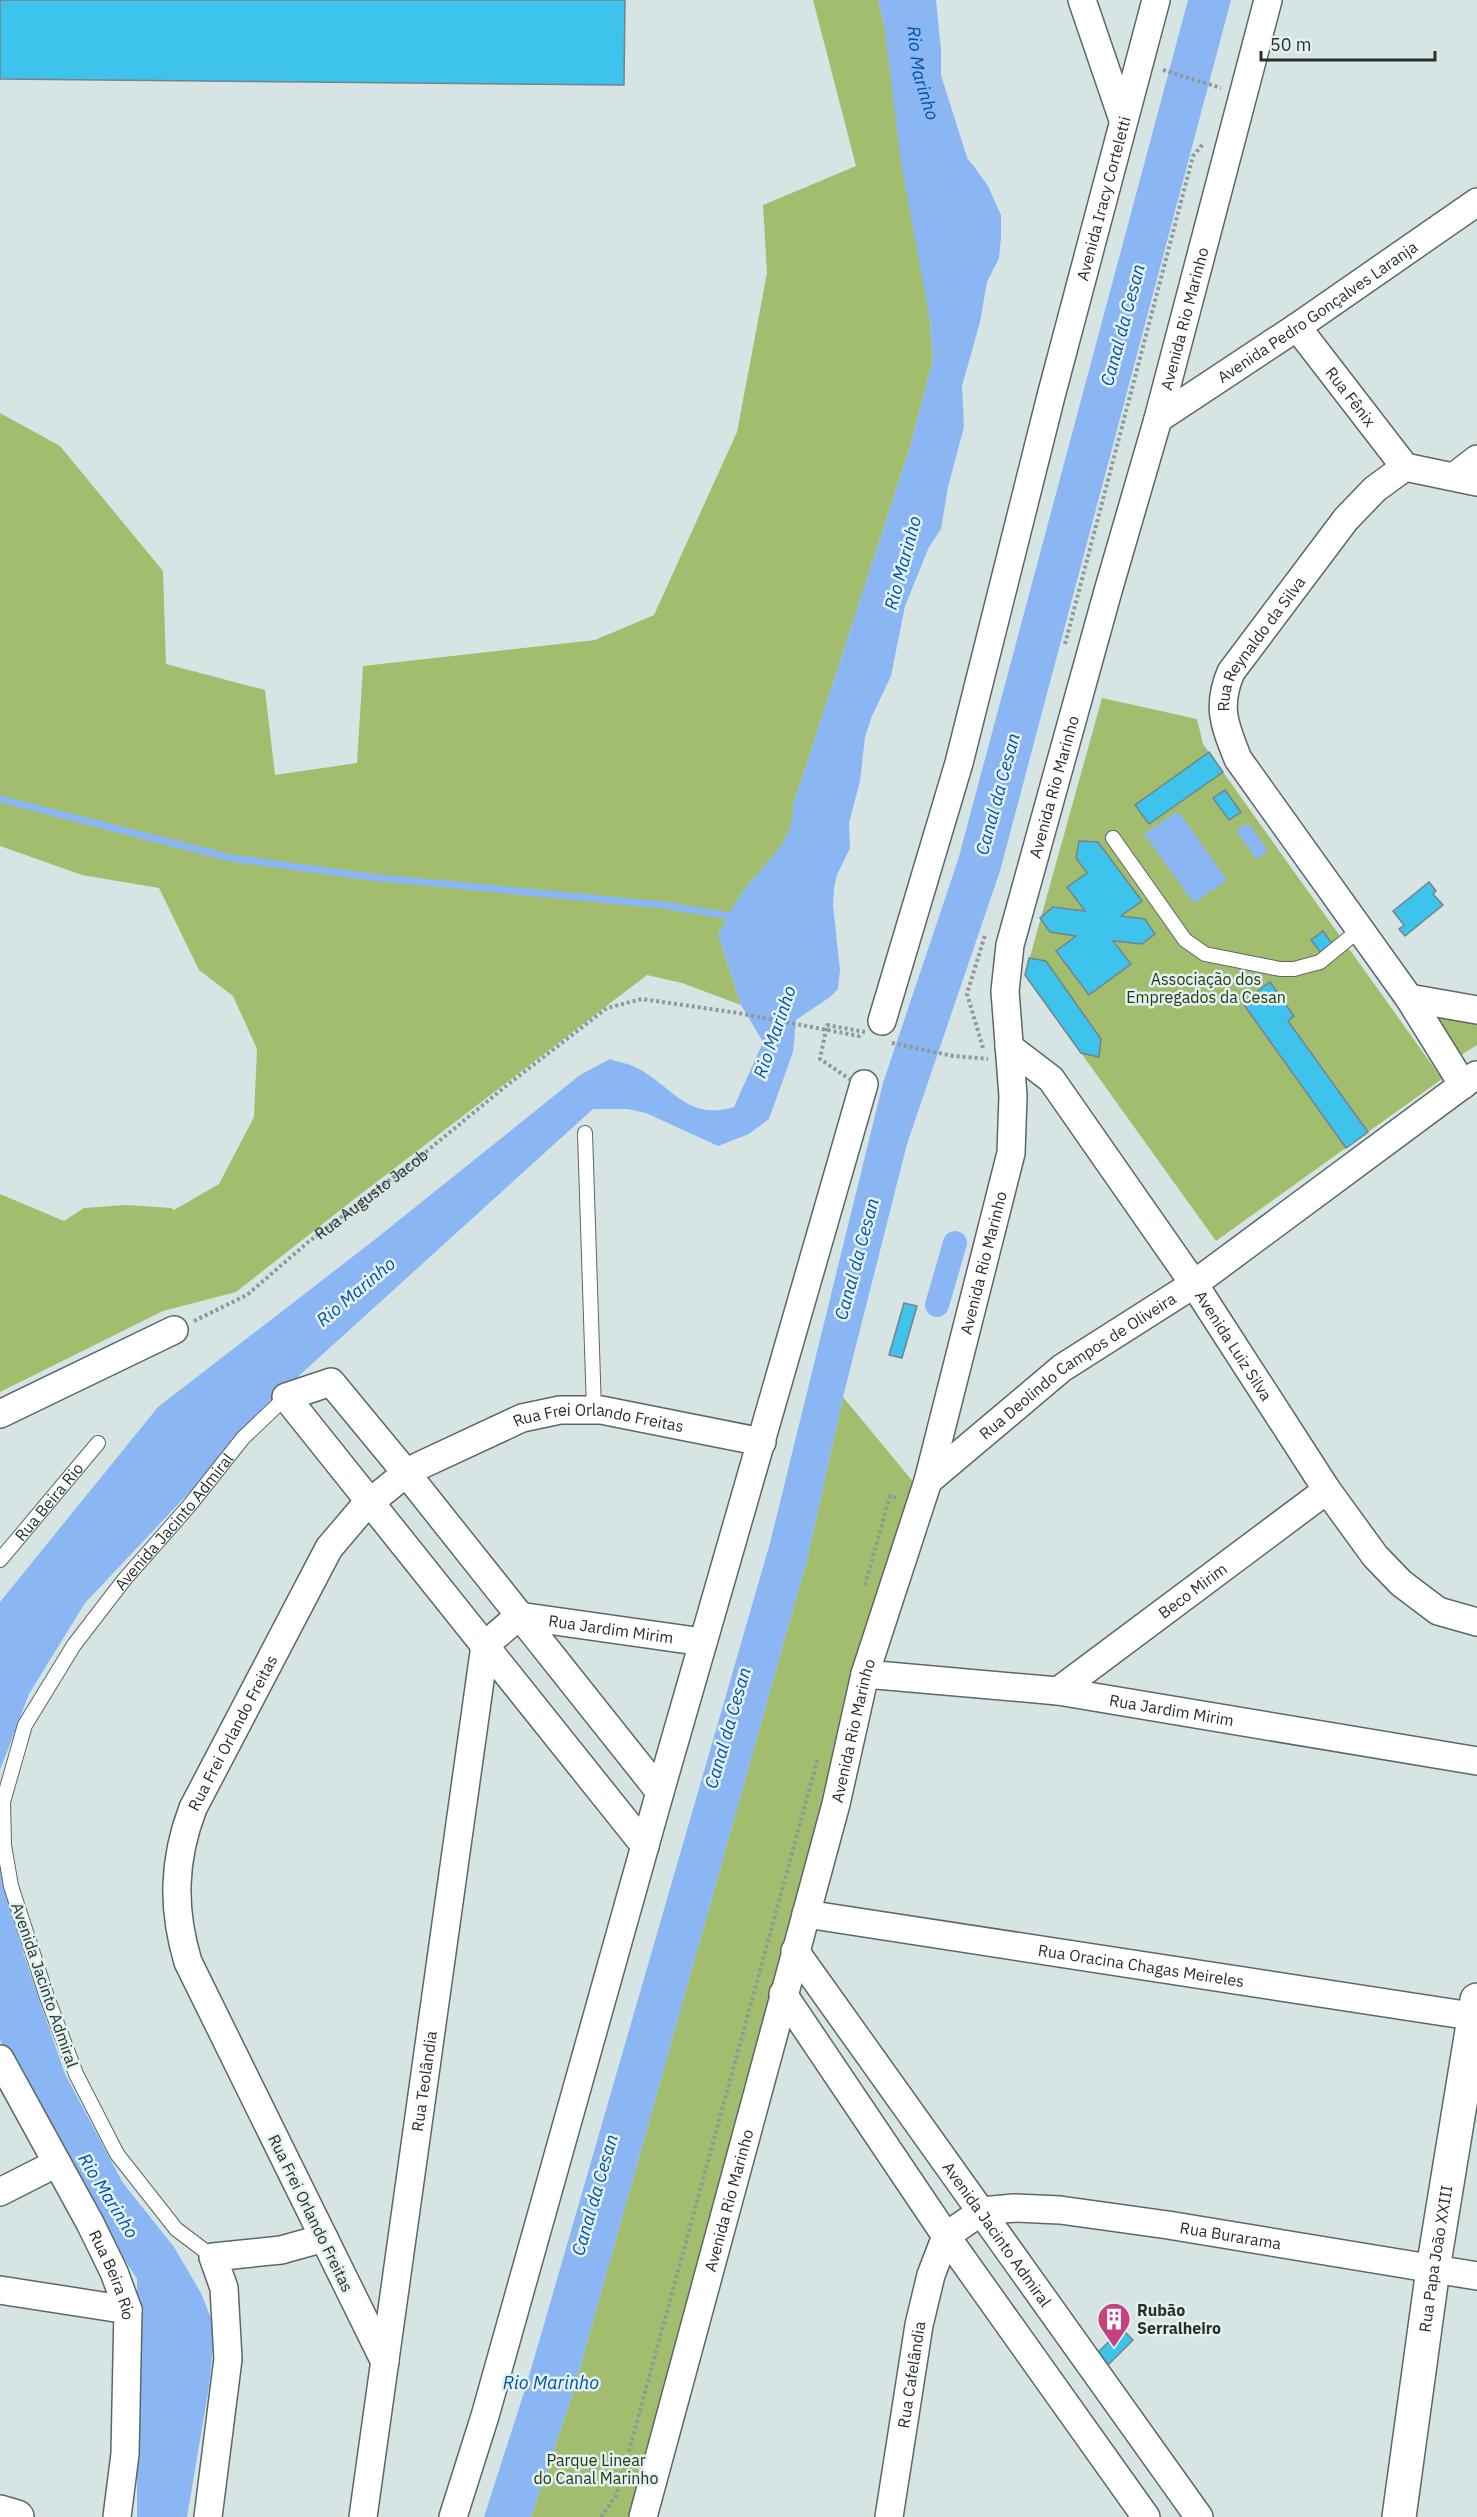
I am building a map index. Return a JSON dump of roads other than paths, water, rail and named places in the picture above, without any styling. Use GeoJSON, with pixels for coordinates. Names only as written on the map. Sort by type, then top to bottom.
{"type":"FeatureCollection","features":[{"type":"Feature","properties":{"kind":"street"},"geometry":{"type":"LineString","coordinates":[[1083,0],[1123,120]]}},
{"type":"Feature","properties":{"kind":"street","name":"Avenida Iracy Corteletti"},"geometry":{"type":"LineString","coordinates":[[879,1032],[959,763],[1051,396],[1156,0]]}},
{"type":"Feature","properties":{"kind":"street","name":"Avenida Rio Marinho"},"geometry":{"type":"LineString","coordinates":[[643,2517],[836,1804],[865,1674],[924,1493],[1011,1153],[1014,1120],[1005,991],[1010,945],[1158,419],[1268,0]]}},
{"type":"Feature","properties":{"kind":"street","name":"Avenida Pedro Gonçalves Laranja"},"geometry":{"type":"LineString","coordinates":[[1158,419],[1297,327],[1477,202]]}},
{"type":"Feature","properties":{"kind":"street","name":"Rua Fênix"},"geometry":{"type":"LineString","coordinates":[[1297,327],[1405,467]]}},
{"type":"Feature","properties":{"kind":"street"},"geometry":{"type":"LineString","coordinates":[[1405,467],[1466,479],[1477,459]]}},
{"type":"Feature","properties":{"kind":"street","name":"Rua Reynaldo da Silva"},"geometry":{"type":"LineString","coordinates":[[1405,467],[1375,489],[1346,519],[1231,672],[1223,691],[1223,712],[1228,735],[1238,759],[1359,930],[1470,1080]]}},
{"type":"Feature","properties":{"kind":"street"},"geometry":{"type":"LineString","coordinates":[[1409,998],[1477,1010]]}},
{"type":"Feature","properties":{"kind":"street","name":"Avenida Luiz Silva"},"geometry":{"type":"LineString","coordinates":[[1009,1054],[1050,1079],[1194,1284],[1327,1490],[1375,1556],[1401,1583],[1438,1611],[1477,1622]]}},
{"type":"Feature","properties":{"kind":"street","name":"Rua Deolindo Campos de Oliveira"},"geometry":{"type":"LineString","coordinates":[[924,1493],[1062,1368],[1194,1284],[1470,1080]]}},
{"type":"Feature","properties":{"kind":"street"},"geometry":{"type":"LineString","coordinates":[[453,2517],[488,2404],[702,1642],[762,1442],[858,1082]]}},
{"type":"Feature","properties":{"kind":"street"},"geometry":{"type":"LineString","coordinates":[[0,1414],[174,1330]]}},
{"type":"Feature","properties":{"kind":"street","name":"Avenida Jacinto Admiral"},"geometry":{"type":"LineString","coordinates":[[286,1397],[330,1382],[407,1474],[660,1792]]}},
{"type":"Feature","properties":{"kind":"street"},"geometry":{"type":"LineString","coordinates":[[286,1397],[645,1846]]}},
{"type":"Feature","properties":{"kind":"street","name":"Rua Frei Orlando Freitas"},"geometry":{"type":"LineString","coordinates":[[385,2362],[188,1962],[177,1917],[176,1870],[193,1808],[329,1548],[345,1527],[371,1501],[407,1474],[439,1456],[522,1418],[560,1410],[594,1410],[762,1442]]}},
{"type":"Feature","properties":{"kind":"street","name":"Beco Mirim"},"geometry":{"type":"LineString","coordinates":[[1058,1691],[1327,1490]]}},
{"type":"Feature","properties":{"kind":"street"},"geometry":{"type":"LineString","coordinates":[[484,1645],[519,1616]]}},
{"type":"Feature","properties":{"kind":"street","name":"Rua Jardim Mirim"},"geometry":{"type":"LineString","coordinates":[[519,1616],[702,1642]]}},
{"type":"Feature","properties":{"kind":"street","name":"Rua Teolândia"},"geometry":{"type":"LineString","coordinates":[[363,2517],[484,1645]]}},
{"type":"Feature","properties":{"kind":"street","name":"Rua Jardim Mirim"},"geometry":{"type":"LineString","coordinates":[[865,1674],[1058,1691],[1477,1761]]}},
{"type":"Feature","properties":{"kind":"street","name":"Rua Oracina Chagas Meireles"},"geometry":{"type":"LineString","coordinates":[[806,1914],[1476,2011]]}},
{"type":"Feature","properties":{"kind":"street","name":"Avenida Jacinto Admiral"},"geometry":{"type":"LineString","coordinates":[[795,1951],[1199,2517]]}},
{"type":"Feature","properties":{"kind":"street"},"geometry":{"type":"LineString","coordinates":[[783,1994],[946,2236],[1146,2517]]}},
{"type":"Feature","properties":{"kind":"street","name":"Rua Papa João XXIII"},"geometry":{"type":"LineString","coordinates":[[1399,2517],[1433,2269],[1476,2011]]}},
{"type":"Feature","properties":{"kind":"street","name":"Rua Beira Rio"},"geometry":{"type":"LineString","coordinates":[[0,2059],[114,2272],[128,2310],[125,2454],[117,2517]]}},
{"type":"Feature","properties":{"kind":"street"},"geometry":{"type":"LineString","coordinates":[[0,2192],[57,2163]]}},
{"type":"Feature","properties":{"kind":"street","name":"Rua Burarama"},"geometry":{"type":"LineString","coordinates":[[982,2211],[1014,2208],[1060,2210],[1168,2225],[1477,2276]]}},
{"type":"Feature","properties":{"kind":"street"},"geometry":{"type":"LineString","coordinates":[[946,2236],[982,2211]]}},
{"type":"Feature","properties":{"kind":"street","name":"Rua Cafelândia"},"geometry":{"type":"LineString","coordinates":[[889,2517],[920,2325],[931,2275],[946,2236]]}},
{"type":"Feature","properties":{"kind":"street"},"geometry":{"type":"LineString","coordinates":[[208,2517],[228,2359],[224,2288],[213,2257],[281,2250],[324,2238]]}},
{"type":"Feature","properties":{"kind":"street"},"geometry":{"type":"LineString","coordinates":[[0,2289],[128,2310]]}},
{"type":"Feature","properties":{"kind":"street"},"geometry":{"type":"LineString","coordinates":[[0,2512],[17,2517]]}},
{"type":"Feature","properties":{"kind":"lane"},"geometry":{"type":"LineString","coordinates":[[1113,838],[1185,940],[1205,954],[1280,969],[1294,969],[1320,962],[1359,930]]}},
{"type":"Feature","properties":{"kind":"lane"},"geometry":{"type":"LineString","coordinates":[[585,1133],[594,1410]]}},
{"type":"Feature","properties":{"kind":"lane","name":"Avenida Jacinto Admiral"},"geometry":{"type":"LineString","coordinates":[[213,2257],[176,2229],[117,2154],[76,2074],[47,1997],[11,1886],[4,1845],[3,1802],[24,1725],[74,1645],[243,1438],[286,1397]]}},
{"type":"Feature","properties":{"kind":"lane","name":"Rua Beira Rio"},"geometry":{"type":"LineString","coordinates":[[0,1560],[98,1443]]}},
{"type":"Feature","properties":{"kind":"water"},"geometry":{"type":"Polygon","coordinates":[[[878,0],[936,0],[941,50],[941,83],[930,114],[939,130],[973,165],[988,186],[1001,215],[1001,237],[999,258],[987,282],[980,322],[962,386],[964,427],[948,487],[941,529],[929,547],[905,606],[891,676],[865,737],[860,781],[849,823],[850,848],[837,875],[834,888],[833,905],[840,970],[838,989],[796,1020],[793,1052],[769,1119],[749,1134],[718,1146],[646,1113],[627,1109],[593,1109],[302,1373],[85,1603],[29,1694],[0,1770],[0,1602],[158,1407],[373,1241],[580,1075],[610,1059],[633,1066],[646,1073],[691,1105],[717,1110],[734,1107],[763,1042],[741,1005],[718,934],[740,895],[777,851],[789,830],[793,805],[910,447],[933,360],[930,321],[901,162],[884,24],[878,0]]]}},
{"type":"Feature","properties":{"kind":"water","name":"Rio Marinho"},"geometry":{"type":"Polygon","coordinates":[[[1188,0],[1231,0],[1000,871],[907,1144],[843,1397],[808,1556],[572,2396],[531,2517],[484,2517],[527,2383],[770,1543],[883,1083],[958,860],[1188,0]]]}},
{"type":"Feature","properties":{"kind":"water"},"geometry":{"type":"Polygon","coordinates":[[[1178,811],[1227,880],[1194,903],[1144,834],[1178,811]]]}},
{"type":"Feature","properties":{"kind":"water"},"geometry":{"type":"Polygon","coordinates":[[[1248,823],[1268,851],[1256,859],[1236,831],[1248,823]]]}},
{"type":"Feature","properties":{"kind":"water"},"geometry":{"type":"Polygon","coordinates":[[[0,1861],[24,1955],[65,2074],[123,2183],[174,2247],[201,2293],[215,2329],[209,2387],[187,2517],[137,2517],[137,2279],[44,2133],[0,2040],[0,1861]]]}},
{"type":"Feature","properties":{"kind":"waterway","name":"Rio Marinho"},"geometry":{"type":"LineString","coordinates":[[907,0],[912,13],[918,72],[950,173]]}},
{"type":"Feature","properties":{"kind":"waterway"},"geometry":{"type":"LineString","coordinates":[[0,799],[231,858],[371,877],[663,905],[736,917]]}},
{"type":"Feature","properties":{"kind":"waterway"},"geometry":{"type":"LineString","coordinates":[[937,1305],[955,1243]]}},
{"type":"Feature","properties":{"kind":"place","name":"Rubão Serralheiro"},"geometry":{"type":"Point","coordinates":[1114,2348]}},
{"type":"Feature","properties":{"kind":"water label","name":"Canal da Cesan"},"geometry":{"type":"Point","coordinates":[1123,325]}},
{"type":"Feature","properties":{"kind":"water label","name":"Canal da Cesan"},"geometry":{"type":"Point","coordinates":[998,794]}},
{"type":"Feature","properties":{"kind":"water label","name":"Canal da Cesan"},"geometry":{"type":"Point","coordinates":[857,1259]}},
{"type":"Feature","properties":{"kind":"water label","name":"Canal da Cesan"},"geometry":{"type":"Point","coordinates":[728,1728]}},
{"type":"Feature","properties":{"kind":"water label","name":"Canal da Cesan"},"geometry":{"type":"Point","coordinates":[595,2195]}},
{"type":"Feature","properties":{"kind":"park label","name":"Associação dos Empregados da Cesan"},"geometry":{"type":"Point","coordinates":[1206,988]}},
{"type":"Feature","properties":{"kind":"park label","name":"Parque Linear do Canal Marinho"},"geometry":{"type":"Point","coordinates":[596,2469]}}]}
